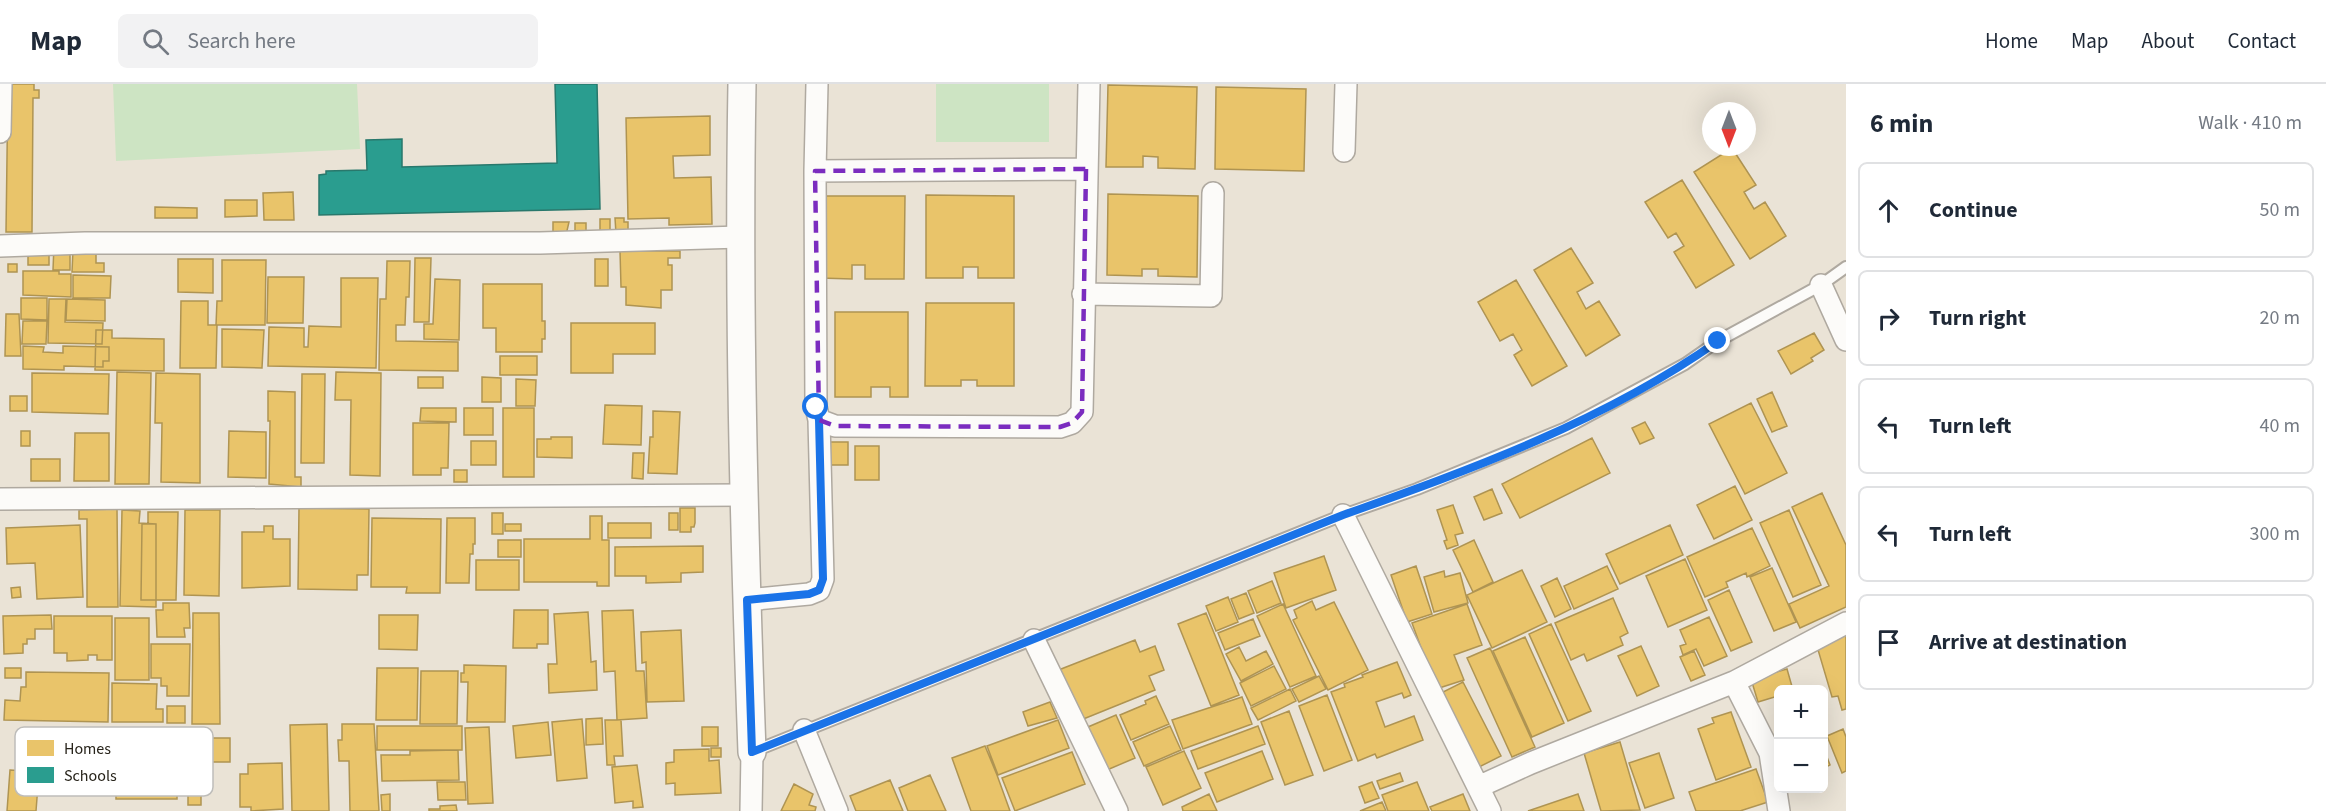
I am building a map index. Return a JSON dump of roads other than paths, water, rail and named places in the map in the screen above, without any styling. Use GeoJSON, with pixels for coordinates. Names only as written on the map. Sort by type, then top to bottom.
{"type":"FeatureCollection","features":[{"type":"Feature","properties":{"kind":"street"},"geometry":{"type":"LineString","coordinates":[[0,132],[1,84]]}},
{"type":"Feature","properties":{"kind":"street"},"geometry":{"type":"LineString","coordinates":[[742,84],[740,237],[744,495],[752,752],[748,811]]}},
{"type":"Feature","properties":{"kind":"street"},"geometry":{"type":"LineString","coordinates":[[747,600],[809,594],[819,590],[823,579],[819,420],[816,407],[817,84]]}},
{"type":"Feature","properties":{"kind":"street"},"geometry":{"type":"LineString","coordinates":[[819,420],[835,426],[1060,427],[1072,423],[1082,412],[1089,84]]}},
{"type":"Feature","properties":{"kind":"street"},"geometry":{"type":"LineString","coordinates":[[1344,151],[1346,84]]}},
{"type":"Feature","properties":{"kind":"street"},"geometry":{"type":"LineString","coordinates":[[815,171],[1086,169]]}},
{"type":"Feature","properties":{"kind":"street"},"geometry":{"type":"LineString","coordinates":[[1083,294],[1211,296],[1213,193]]}},
{"type":"Feature","properties":{"kind":"street"},"geometry":{"type":"LineString","coordinates":[[0,246],[96,243],[540,243],[740,237]]}},
{"type":"Feature","properties":{"kind":"street"},"geometry":{"type":"LineString","coordinates":[[1821,285],[1846,340]]}},
{"type":"Feature","properties":{"kind":"street"},"geometry":{"type":"LineString","coordinates":[[0,499],[744,495]]}},
{"type":"Feature","properties":{"kind":"street"},"geometry":{"type":"LineString","coordinates":[[1343,515],[1490,811]]}},
{"type":"Feature","properties":{"kind":"street"},"geometry":{"type":"LineString","coordinates":[[1478,787],[1531,763],[1734,682],[1846,623]]}},
{"type":"Feature","properties":{"kind":"street"},"geometry":{"type":"LineString","coordinates":[[1034,640],[1117,811]]}},
{"type":"Feature","properties":{"kind":"street"},"geometry":{"type":"LineString","coordinates":[[1734,682],[1770,753],[1779,811]]}},
{"type":"Feature","properties":{"kind":"street"},"geometry":{"type":"LineString","coordinates":[[804,730],[837,811]]}},
{"type":"Feature","properties":{"kind":"lane"},"geometry":{"type":"LineString","coordinates":[[752,752],[1566,428],[1685,364],[1718,341],[1821,285],[1846,267]]}}]}
